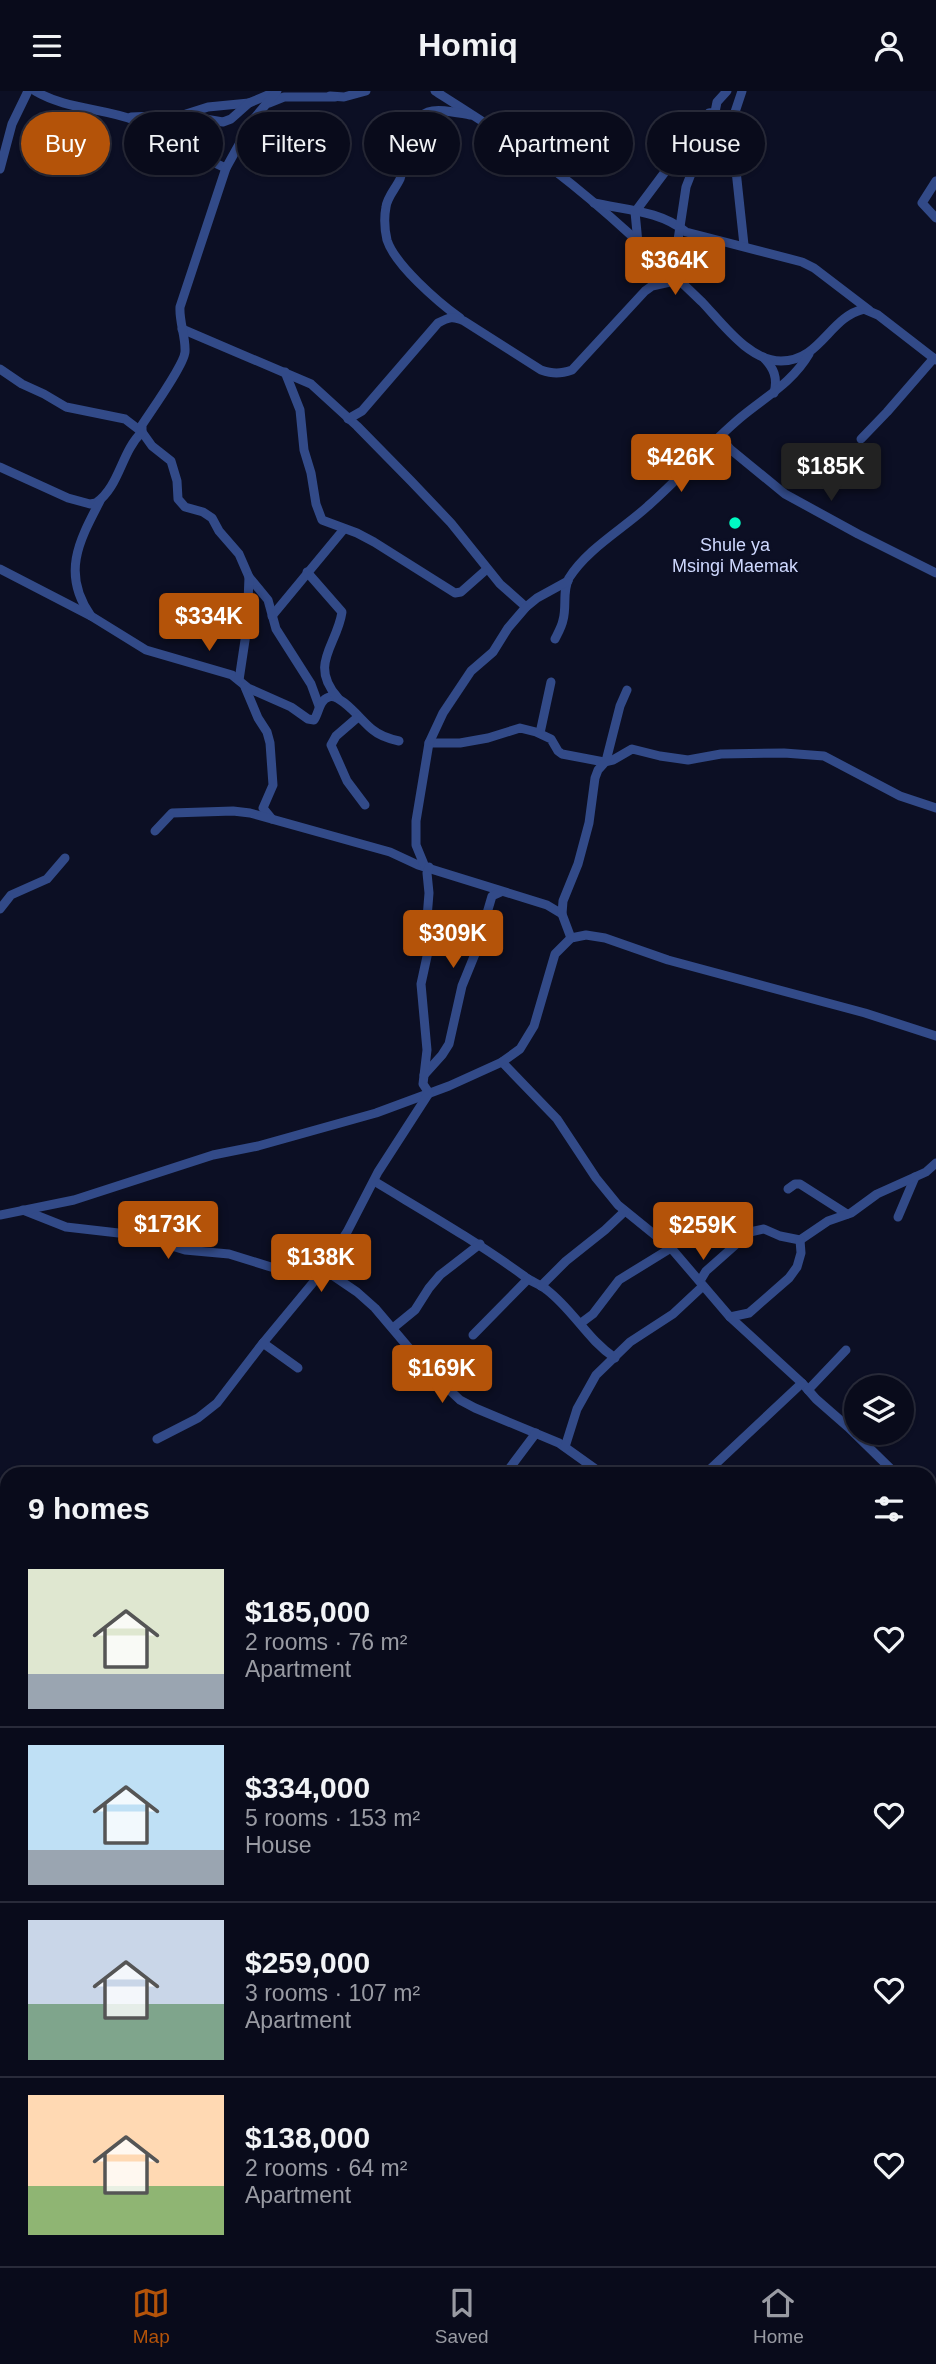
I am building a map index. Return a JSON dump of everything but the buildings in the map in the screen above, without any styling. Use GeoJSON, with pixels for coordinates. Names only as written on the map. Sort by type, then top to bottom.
{"type":"FeatureCollection","features":[{"type":"Feature","properties":{"kind":"street"},"geometry":{"type":"LineString","coordinates":[[0,169],[12,124],[27,91]]}},
{"type":"Feature","properties":{"kind":"street"},"geometry":{"type":"LineString","coordinates":[[35,91],[42,96],[71,105],[124,117]]}},
{"type":"Feature","properties":{"kind":"street"},"geometry":{"type":"LineString","coordinates":[[191,112],[208,107],[249,103],[277,91]]}},
{"type":"Feature","properties":{"kind":"street"},"geometry":{"type":"LineString","coordinates":[[91,616],[77,590],[75,563],[78,547],[132,441],[142,432],[142,425],[183,361],[185,345],[180,307],[226,168],[252,121],[277,91]]}},
{"type":"Feature","properties":{"kind":"street"},"geometry":{"type":"LineString","coordinates":[[311,91],[335,97]]}},
{"type":"Feature","properties":{"kind":"street"},"geometry":{"type":"LineString","coordinates":[[269,103],[284,97],[335,97],[366,91]]}},
{"type":"Feature","properties":{"kind":"street"},"geometry":{"type":"LineString","coordinates":[[435,91],[555,171],[638,243],[738,339],[763,357],[775,373],[774,393]]}},
{"type":"Feature","properties":{"kind":"street"},"geometry":{"type":"LineString","coordinates":[[715,112],[717,102],[727,91]]}},
{"type":"Feature","properties":{"kind":"street"},"geometry":{"type":"LineString","coordinates":[[742,91],[731,124],[744,246]]}},
{"type":"Feature","properties":{"kind":"street"},"geometry":{"type":"LineString","coordinates":[[223,122],[231,119],[249,103]]}},
{"type":"Feature","properties":{"kind":"street"},"geometry":{"type":"LineString","coordinates":[[473,115],[435,111],[420,116],[408,138],[401,174],[386,207],[387,238],[392,250],[441,303],[464,321],[541,370],[554,374],[564,373],[572,370],[645,291],[676,277]]}},
{"type":"Feature","properties":{"kind":"street"},"geometry":{"type":"LineString","coordinates":[[217,175],[222,184]]}},
{"type":"Feature","properties":{"kind":"street"},"geometry":{"type":"LineString","coordinates":[[638,243],[635,212],[663,175]]}},
{"type":"Feature","properties":{"kind":"street"},"geometry":{"type":"LineString","coordinates":[[676,277],[679,225],[685,187],[690,175]]}},
{"type":"Feature","properties":{"kind":"street"},"geometry":{"type":"LineString","coordinates":[[936,181],[922,203],[936,218]]}},
{"type":"Feature","properties":{"kind":"street"},"geometry":{"type":"LineString","coordinates":[[593,203],[658,215],[679,225],[686,232],[808,264],[895,326],[935,359],[861,439]]}},
{"type":"Feature","properties":{"kind":"street"},"geometry":{"type":"LineString","coordinates":[[763,357],[779,361],[796,360],[851,314],[869,310]]}},
{"type":"Feature","properties":{"kind":"street"},"geometry":{"type":"LineString","coordinates":[[348,419],[362,411],[438,323],[452,317],[464,321]]}},
{"type":"Feature","properties":{"kind":"street"},"geometry":{"type":"LineString","coordinates":[[182,329],[311,384],[452,523],[500,585],[526,607]]}},
{"type":"Feature","properties":{"kind":"street"},"geometry":{"type":"LineString","coordinates":[[429,1093],[423,1084],[427,1050],[421,997],[431,938],[427,918],[429,893],[427,867],[415,845],[415,835],[420,787],[429,743],[443,713],[471,671],[493,652],[526,607],[568,581],[594,551],[647,507],[693,460],[740,418],[795,375],[810,351]]}},
{"type":"Feature","properties":{"kind":"street"},"geometry":{"type":"LineString","coordinates":[[0,369],[66,407],[122,418],[142,432],[152,446],[171,461],[181,503],[212,518],[268,600],[272,616],[290,652],[311,684],[320,706],[317,718],[308,719],[291,707],[241,683],[232,675],[146,650],[91,616],[0,569]]}},
{"type":"Feature","properties":{"kind":"street"},"geometry":{"type":"LineString","coordinates":[[285,372],[300,410],[304,450],[322,520],[357,533],[456,593],[461,592],[487,569]]}},
{"type":"Feature","properties":{"kind":"street"},"geometry":{"type":"LineString","coordinates":[[720,437],[738,456],[795,501],[936,573]]}},
{"type":"Feature","properties":{"kind":"street"},"geometry":{"type":"LineString","coordinates":[[0,467],[75,500],[90,504],[100,501]]}},
{"type":"Feature","properties":{"kind":"street"},"geometry":{"type":"LineString","coordinates":[[272,616],[344,529]]}},
{"type":"Feature","properties":{"kind":"street"},"geometry":{"type":"LineString","coordinates":[[307,572],[342,612],[328,647],[324,670],[326,682],[334,698]]}},
{"type":"Feature","properties":{"kind":"street"},"geometry":{"type":"LineString","coordinates":[[250,577],[241,683],[270,743],[273,785],[263,806],[274,821]]}},
{"type":"Feature","properties":{"kind":"street"},"geometry":{"type":"LineString","coordinates":[[555,639],[564,618],[568,581]]}},
{"type":"Feature","properties":{"kind":"street"},"geometry":{"type":"LineString","coordinates":[[540,733],[551,682]]}},
{"type":"Feature","properties":{"kind":"street"},"geometry":{"type":"LineString","coordinates":[[311,684],[358,716],[373,731],[399,741]]}},
{"type":"Feature","properties":{"kind":"street"},"geometry":{"type":"LineString","coordinates":[[606,761],[620,706],[627,690]]}},
{"type":"Feature","properties":{"kind":"street"},"geometry":{"type":"LineString","coordinates":[[320,706],[334,698]]}},
{"type":"Feature","properties":{"kind":"street"},"geometry":{"type":"LineString","coordinates":[[358,716],[336,736],[331,745],[347,781],[365,805]]}},
{"type":"Feature","properties":{"kind":"street"},"geometry":{"type":"LineString","coordinates":[[429,743],[460,743],[488,738],[514,728],[540,733],[553,740],[562,754],[606,761]]}},
{"type":"Feature","properties":{"kind":"street"},"geometry":{"type":"LineString","coordinates":[[571,937],[562,914],[589,823],[595,778],[606,761],[632,749],[688,760],[721,754],[784,753],[824,757],[900,796],[936,808]]}},
{"type":"Feature","properties":{"kind":"street"},"geometry":{"type":"LineString","coordinates":[[156,831],[169,815],[233,811],[390,852],[501,892],[547,905],[562,914]]}},
{"type":"Feature","properties":{"kind":"street"},"geometry":{"type":"LineString","coordinates":[[0,909],[11,895],[47,879],[65,858]]}},
{"type":"Feature","properties":{"kind":"street"},"geometry":{"type":"LineString","coordinates":[[424,1075],[449,1044],[463,986],[487,909],[492,896],[501,892]]}},
{"type":"Feature","properties":{"kind":"street"},"geometry":{"type":"LineString","coordinates":[[0,1215],[75,1200],[213,1155],[258,1146],[376,1113],[445,1088],[502,1062],[520,1049],[534,1025],[555,954],[571,937],[605,937],[668,960],[866,1013],[936,1036]]}},
{"type":"Feature","properties":{"kind":"street"},"geometry":{"type":"LineString","coordinates":[[502,1062],[557,1119],[596,1178],[625,1211],[671,1248],[730,1317],[889,1467]]}},
{"type":"Feature","properties":{"kind":"street"},"geometry":{"type":"LineString","coordinates":[[157,1439],[198,1418],[216,1403],[295,1307],[347,1232],[374,1181],[429,1093]]}},
{"type":"Feature","properties":{"kind":"street"},"geometry":{"type":"LineString","coordinates":[[565,1447],[577,1409],[596,1375],[630,1342],[673,1314],[701,1283],[706,1271],[750,1232],[765,1229],[782,1237],[800,1240],[877,1194],[926,1172],[936,1163]]}},
{"type":"Feature","properties":{"kind":"street"},"geometry":{"type":"LineString","coordinates":[[898,1217],[915,1177]]}},
{"type":"Feature","properties":{"kind":"street"},"geometry":{"type":"LineString","coordinates":[[374,1181],[480,1244],[541,1286],[581,1323],[591,1340],[615,1358]]}},
{"type":"Feature","properties":{"kind":"street"},"geometry":{"type":"LineString","coordinates":[[788,1189],[800,1184],[847,1214]]}},
{"type":"Feature","properties":{"kind":"street"},"geometry":{"type":"LineString","coordinates":[[0,1207],[66,1227],[129,1234],[185,1250],[229,1254],[287,1272],[304,1275],[328,1273],[367,1300],[425,1367],[460,1400],[565,1447],[593,1467]]}},
{"type":"Feature","properties":{"kind":"street"},"geometry":{"type":"LineString","coordinates":[[541,1286],[625,1211]]}},
{"type":"Feature","properties":{"kind":"street"},"geometry":{"type":"LineString","coordinates":[[730,1317],[748,1313],[789,1278],[797,1267],[801,1253],[800,1240]]}},
{"type":"Feature","properties":{"kind":"street"},"geometry":{"type":"LineString","coordinates":[[393,1328],[415,1311],[440,1275],[480,1244]]}},
{"type":"Feature","properties":{"kind":"street"},"geometry":{"type":"LineString","coordinates":[[581,1323],[593,1314],[619,1280],[671,1248]]}},
{"type":"Feature","properties":{"kind":"street"},"geometry":{"type":"LineString","coordinates":[[473,1335],[528,1279]]}},
{"type":"Feature","properties":{"kind":"street"},"geometry":{"type":"LineString","coordinates":[[263,1343],[298,1368]]}},
{"type":"Feature","properties":{"kind":"street"},"geometry":{"type":"LineString","coordinates":[[713,1467],[846,1350]]}},
{"type":"Feature","properties":{"kind":"street"},"geometry":{"type":"LineString","coordinates":[[510,1467],[536,1433]]}},
{"type":"Feature","properties":{"kind":"place","name":"Shule ya Msingi Maemak"},"geometry":{"type":"Point","coordinates":[735,523]}}]}
